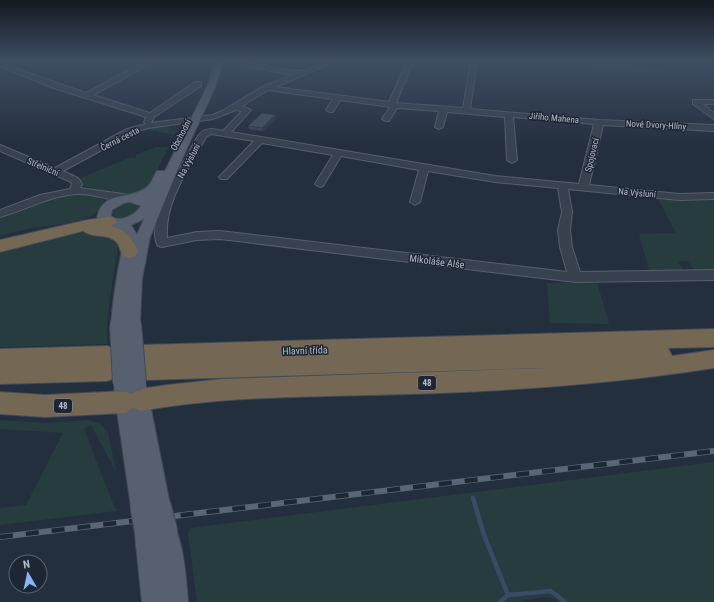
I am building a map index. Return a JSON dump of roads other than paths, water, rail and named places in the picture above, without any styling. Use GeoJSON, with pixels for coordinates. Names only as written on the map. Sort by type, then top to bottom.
{"type":"FeatureCollection","features":[{"type":"Feature","properties":{"kind":"highway"},"geometry":{"type":"LineString","coordinates":[[59,232],[110,215]]}},
{"type":"Feature","properties":{"kind":"highway"},"geometry":{"type":"LineString","coordinates":[[0,240],[110,215]]}},
{"type":"Feature","properties":{"kind":"highway"},"geometry":{"type":"LineString","coordinates":[[0,246],[78,229],[109,231],[122,237],[127,243],[129,252]]}},
{"type":"Feature","properties":{"kind":"highway","name":"Hlavní třída"},"geometry":{"type":"LineString","coordinates":[[0,358],[41,357],[128,377],[467,345],[714,338]]}},
{"type":"Feature","properties":{"kind":"highway","name":"48"},"geometry":{"type":"LineString","coordinates":[[0,354],[41,357]]}},
{"type":"Feature","properties":{"kind":"highway","name":"48"},"geometry":{"type":"LineString","coordinates":[[0,374],[128,377],[714,354]]}},
{"type":"Feature","properties":{"kind":"highway","name":"48"},"geometry":{"type":"LineString","coordinates":[[0,403],[45,406],[128,377],[201,390],[480,382],[579,376],[671,366],[714,359]]}},
{"type":"Feature","properties":{"kind":"main road","name":"Obchodní"},"geometry":{"type":"LineString","coordinates":[[167,180],[205,89]]}},
{"type":"Feature","properties":{"kind":"main road","name":"Obchodní"},"geometry":{"type":"LineString","coordinates":[[138,205],[156,187],[210,89]]}},
{"type":"Feature","properties":{"kind":"main road"},"geometry":{"type":"LineString","coordinates":[[110,215],[128,222],[138,205],[167,180]]}},
{"type":"Feature","properties":{"kind":"main road"},"geometry":{"type":"LineString","coordinates":[[125,324],[143,237],[167,180]]}},
{"type":"Feature","properties":{"kind":"main road"},"geometry":{"type":"LineString","coordinates":[[110,215],[138,205]]}},
{"type":"Feature","properties":{"kind":"main road"},"geometry":{"type":"LineString","coordinates":[[138,205],[143,237]]}},
{"type":"Feature","properties":{"kind":"main road"},"geometry":{"type":"LineString","coordinates":[[110,215],[126,227],[130,232],[129,252],[123,282],[128,377],[151,506],[175,602]]}},
{"type":"Feature","properties":{"kind":"main road"},"geometry":{"type":"LineString","coordinates":[[155,602],[157,533]]}},
{"type":"Feature","properties":{"kind":"street"},"geometry":{"type":"LineString","coordinates":[[70,89],[151,116]]}},
{"type":"Feature","properties":{"kind":"street"},"geometry":{"type":"LineString","coordinates":[[87,95],[98,89]]}},
{"type":"Feature","properties":{"kind":"street"},"geometry":{"type":"LineString","coordinates":[[147,126],[151,116],[191,89]]}},
{"type":"Feature","properties":{"kind":"street","name":"Černá cesta"},"geometry":{"type":"LineString","coordinates":[[55,172],[112,143],[130,132],[147,126],[213,118],[265,89]]}},
{"type":"Feature","properties":{"kind":"street","name":"Jiřího Mahena"},"geometry":{"type":"LineString","coordinates":[[275,89],[392,105],[599,122]]}},
{"type":"Feature","properties":{"kind":"street"},"geometry":{"type":"LineString","coordinates":[[386,119],[394,106],[392,105],[399,89]]}},
{"type":"Feature","properties":{"kind":"street"},"geometry":{"type":"LineString","coordinates":[[466,111],[470,89]]}},
{"type":"Feature","properties":{"kind":"street"},"geometry":{"type":"LineString","coordinates":[[330,110],[338,98]]}},
{"type":"Feature","properties":{"kind":"street"},"geometry":{"type":"LineString","coordinates":[[714,102],[696,102],[714,117]]}},
{"type":"Feature","properties":{"kind":"street"},"geometry":{"type":"LineString","coordinates":[[225,133],[247,110],[234,107]]}},
{"type":"Feature","properties":{"kind":"street"},"geometry":{"type":"LineString","coordinates":[[439,127],[444,109]]}},
{"type":"Feature","properties":{"kind":"street"},"geometry":{"type":"LineString","coordinates":[[509,114],[512,160]]}},
{"type":"Feature","properties":{"kind":"street","name":"Nové Dvory-Hlíny"},"geometry":{"type":"LineString","coordinates":[[599,122],[714,128]]}},
{"type":"Feature","properties":{"kind":"street","name":"Spojovací"},"geometry":{"type":"LineString","coordinates":[[583,188],[594,149],[599,122]]}},
{"type":"Feature","properties":{"kind":"street","name":"Na Výsluní"},"geometry":{"type":"LineString","coordinates":[[162,243],[160,236],[166,202],[203,135],[210,131],[424,168],[563,186],[679,197],[712,196]]}},
{"type":"Feature","properties":{"kind":"street"},"geometry":{"type":"LineString","coordinates":[[224,177],[261,139]]}},
{"type":"Feature","properties":{"kind":"street","name":"Střelniční"},"geometry":{"type":"LineString","coordinates":[[0,148],[75,180],[77,184],[74,191]]}},
{"type":"Feature","properties":{"kind":"street"},"geometry":{"type":"LineString","coordinates":[[320,184],[339,153]]}},
{"type":"Feature","properties":{"kind":"street"},"geometry":{"type":"LineString","coordinates":[[415,202],[424,168]]}},
{"type":"Feature","properties":{"kind":"street"},"geometry":{"type":"LineString","coordinates":[[563,186],[567,212],[564,230],[566,247],[575,278]]}},
{"type":"Feature","properties":{"kind":"street"},"geometry":{"type":"LineString","coordinates":[[0,214],[40,199],[74,191],[102,193],[138,205]]}},
{"type":"Feature","properties":{"kind":"street"},"geometry":{"type":"LineString","coordinates":[[102,193],[110,200],[110,215]]}},
{"type":"Feature","properties":{"kind":"street","name":"Mikoláše Alše"},"geometry":{"type":"LineString","coordinates":[[162,243],[196,236],[220,234],[575,278],[714,275]]}},
{"type":"Feature","properties":{"kind":"waterway"},"geometry":{"type":"LineString","coordinates":[[473,498],[484,535],[508,595]]}},
{"type":"Feature","properties":{"kind":"waterway"},"geometry":{"type":"LineString","coordinates":[[508,595],[551,591],[565,602]]}},
{"type":"Feature","properties":{"kind":"waterway"},"geometry":{"type":"LineString","coordinates":[[500,602],[508,595]]}},
{"type":"Feature","properties":{"kind":"railway"},"geometry":{"type":"LineString","coordinates":[[0,537],[714,451]]}}]}
